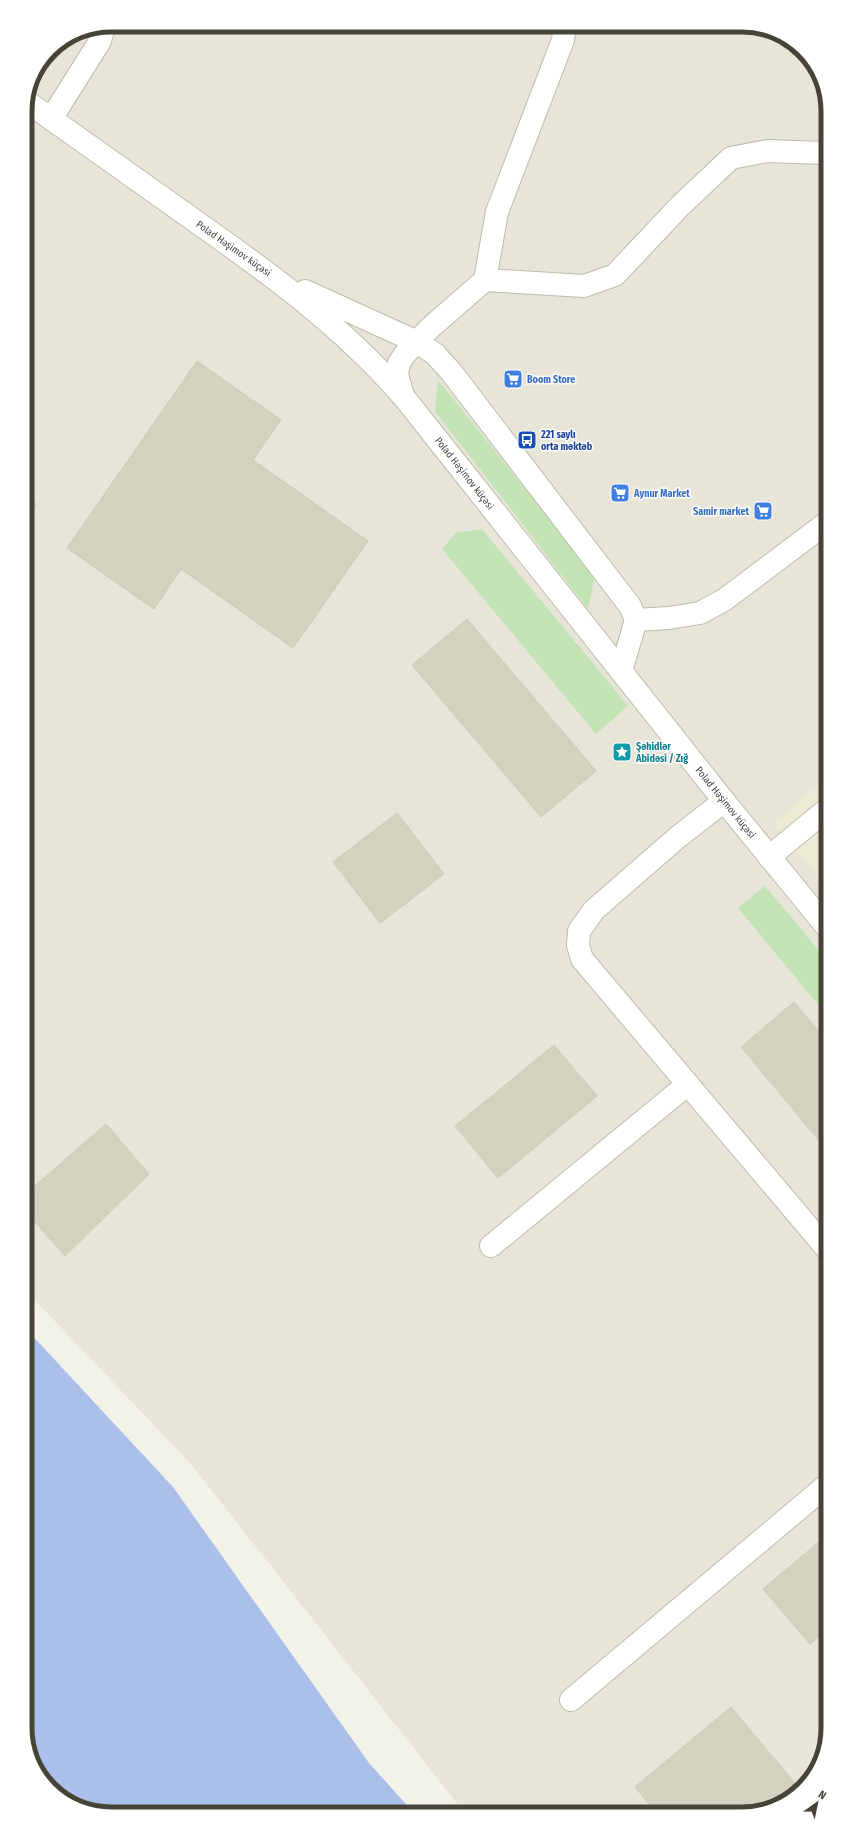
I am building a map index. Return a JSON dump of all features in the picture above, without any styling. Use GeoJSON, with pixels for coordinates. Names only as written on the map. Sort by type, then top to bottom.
{"type":"FeatureCollection","features":[{"type":"Feature","properties":{"kind":"street"},"geometry":{"type":"LineString","coordinates":[[404,396],[397,374],[400,363],[430,328],[485,280],[497,212],[564,40],[565,32]]}},
{"type":"Feature","properties":{"kind":"street"},"geometry":{"type":"LineString","coordinates":[[51,119],[100,41],[102,33]]}},
{"type":"Feature","properties":{"kind":"street","name":"Polad Həşimov küçəsi"},"geometry":{"type":"LineString","coordinates":[[32,105],[276,278],[327,319],[379,368],[404,396],[724,801],[821,920]]}},
{"type":"Feature","properties":{"kind":"street"},"geometry":{"type":"LineString","coordinates":[[485,280],[584,286],[615,275],[680,206],[730,158],[767,151],[821,153]]}},
{"type":"Feature","properties":{"kind":"street"},"geometry":{"type":"LineString","coordinates":[[276,278],[417,342],[435,354],[452,373],[630,606],[636,620],[621,671]]}},
{"type":"Feature","properties":{"kind":"street"},"geometry":{"type":"LineString","coordinates":[[636,620],[669,618],[700,613],[724,600],[821,527]]}},
{"type":"Feature","properties":{"kind":"street"},"geometry":{"type":"LineString","coordinates":[[724,801],[678,837],[594,910],[580,931],[578,945],[582,959],[821,1242]]}},
{"type":"Feature","properties":{"kind":"street"},"geometry":{"type":"LineString","coordinates":[[770,857],[821,814]]}},
{"type":"Feature","properties":{"kind":"street"},"geometry":{"type":"LineString","coordinates":[[491,1246],[688,1084]]}},
{"type":"Feature","properties":{"kind":"street"},"geometry":{"type":"LineString","coordinates":[[571,1700],[821,1490]]}},
{"type":"Feature","properties":{"kind":"shaded area"},"geometry":{"type":"Polygon","coordinates":[[[111,32],[747,32],[772,38],[790,48],[808,67],[818,90],[821,111],[821,1728],[817,1753],[805,1776],[786,1794],[767,1803],[752,1806],[460,1807],[191,1464],[32,1297],[32,106],[38,81],[48,63],[63,48],[81,38],[90,35],[111,32]]]}},
{"type":"Feature","properties":{"kind":"shaded area"},"geometry":{"type":"Polygon","coordinates":[[[821,782],[821,879],[772,824],[821,782]]]}},
{"type":"Feature","properties":{"kind":"green space"},"geometry":{"type":"Polygon","coordinates":[[[438,380],[595,576],[588,609],[435,411],[438,380]]]}},
{"type":"Feature","properties":{"kind":"green space"},"geometry":{"type":"Polygon","coordinates":[[[482,529],[628,706],[596,734],[442,549],[456,533],[482,529]]]}},
{"type":"Feature","properties":{"kind":"green space"},"geometry":{"type":"Polygon","coordinates":[[[765,886],[821,953],[821,1008],[738,908],[765,886]]]}},
{"type":"Feature","properties":{"kind":"water"},"geometry":{"type":"Polygon","coordinates":[[[32,1335],[173,1487],[369,1763],[409,1807],[106,1807],[90,1804],[71,1796],[63,1791],[48,1776],[36,1753],[32,1733],[32,1335]]]}},
{"type":"Feature","properties":{"kind":"building"},"geometry":{"type":"Polygon","coordinates":[[[197,361],[281,420],[253,460],[368,541],[293,648],[181,569],[154,609],[67,548],[197,361]]]}},
{"type":"Feature","properties":{"kind":"building"},"geometry":{"type":"Polygon","coordinates":[[[32,502],[36,504],[32,510],[32,502]]]}},
{"type":"Feature","properties":{"kind":"building"},"geometry":{"type":"Polygon","coordinates":[[[467,619],[596,771],[541,817],[412,665],[467,619]]]}},
{"type":"Feature","properties":{"kind":"building"},"geometry":{"type":"Polygon","coordinates":[[[397,813],[444,874],[380,923],[333,862],[397,813]]]}},
{"type":"Feature","properties":{"kind":"building"},"geometry":{"type":"Polygon","coordinates":[[[794,1002],[821,1034],[821,1143],[741,1047],[794,1002]]]}},
{"type":"Feature","properties":{"kind":"building"},"geometry":{"type":"Polygon","coordinates":[[[554,1045],[597,1096],[498,1178],[455,1126],[554,1045]]]}},
{"type":"Feature","properties":{"kind":"building"},"geometry":{"type":"Polygon","coordinates":[[[106,1124],[149,1174],[65,1256],[32,1219],[32,1189],[106,1124]]]}},
{"type":"Feature","properties":{"kind":"building"},"geometry":{"type":"Polygon","coordinates":[[[821,1540],[821,1635],[810,1644],[763,1589],[821,1540]]]}},
{"type":"Feature","properties":{"kind":"building"},"geometry":{"type":"Polygon","coordinates":[[[731,1707],[797,1785],[777,1799],[752,1806],[652,1807],[635,1787],[731,1707]]]}},
{"type":"Feature","properties":{"kind":"place","name":"Boom Store"},"geometry":{"type":"Point","coordinates":[513,379]}},
{"type":"Feature","properties":{"kind":"place","name":"221 saylı orta məktəb"},"geometry":{"type":"Point","coordinates":[527,440]}},
{"type":"Feature","properties":{"kind":"place","name":"Aynur Market"},"geometry":{"type":"Point","coordinates":[620,493]}},
{"type":"Feature","properties":{"kind":"place","name":"Samir market"},"geometry":{"type":"Point","coordinates":[763,511]}},
{"type":"Feature","properties":{"kind":"place","name":"Şəhidlər Abidəsi / Zığ"},"geometry":{"type":"Point","coordinates":[622,752]}}]}
